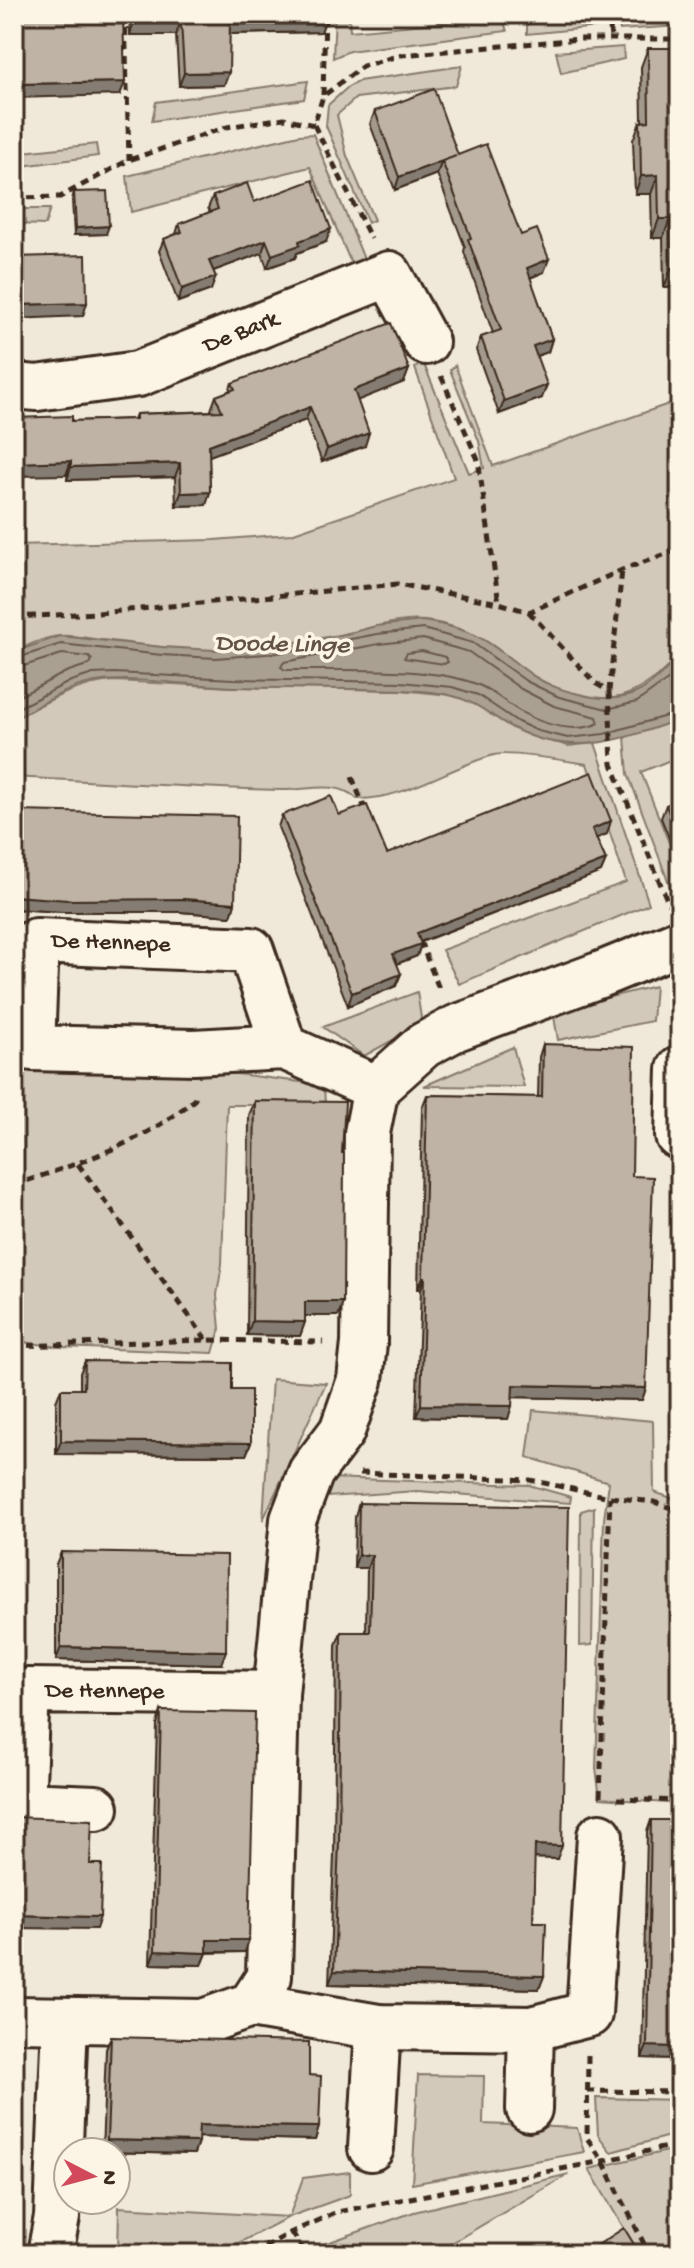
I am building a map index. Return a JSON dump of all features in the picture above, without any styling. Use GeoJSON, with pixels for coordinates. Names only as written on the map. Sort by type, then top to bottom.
{"type":"FeatureCollection","features":[{"type":"Feature","properties":{"kind":"street"},"geometry":{"type":"LineString","coordinates":[[389,274],[426,342]]}},
{"type":"Feature","properties":{"kind":"street","name":"De Bark"},"geometry":{"type":"LineString","coordinates":[[14,386],[37,388],[138,374],[389,274]]}},
{"type":"Feature","properties":{"kind":"street"},"geometry":{"type":"LineString","coordinates":[[251,2005],[269,1977],[276,1694],[293,1520],[311,1472],[342,1431],[360,1380],[364,1343],[367,1133],[376,1088],[424,1045],[456,1028],[599,975],[677,930]]}},
{"type":"Feature","properties":{"kind":"street","name":"De Hennepe"},"geometry":{"type":"LineString","coordinates":[[284,1047],[251,950],[36,941],[32,1048],[194,1052],[284,1047],[376,1088]]}},
{"type":"Feature","properties":{"kind":"street"},"geometry":{"type":"LineString","coordinates":[[678,1136],[680,1069]]}},
{"type":"Feature","properties":{"kind":"street","name":"De Hennepe"},"geometry":{"type":"LineString","coordinates":[[96,1808],[22,1805],[27,1691],[276,1694]]}},
{"type":"Feature","properties":{"kind":"street"},"geometry":{"type":"LineString","coordinates":[[14,2019],[203,2022],[251,2005],[378,2027],[531,2029],[589,2014],[600,1817]]}},
{"type":"Feature","properties":{"kind":"street"},"geometry":{"type":"LineString","coordinates":[[50,2254],[57,2217],[65,2021]]}},
{"type":"Feature","properties":{"kind":"street"},"geometry":{"type":"LineString","coordinates":[[371,2148],[378,2027]]}},
{"type":"Feature","properties":{"kind":"street"},"geometry":{"type":"LineString","coordinates":[[529,2109],[531,2029]]}},
{"type":"Feature","properties":{"kind":"path"},"geometry":{"type":"LineString","coordinates":[[125,14],[129,160]]}},
{"type":"Feature","properties":{"kind":"path"},"geometry":{"type":"LineString","coordinates":[[325,14],[323,96],[314,125],[389,274]]}},
{"type":"Feature","properties":{"kind":"path"},"geometry":{"type":"LineString","coordinates":[[609,14],[611,39]]}},
{"type":"Feature","properties":{"kind":"path"},"geometry":{"type":"LineString","coordinates":[[323,96],[363,66],[401,55],[611,39],[680,39]]}},
{"type":"Feature","properties":{"kind":"path"},"geometry":{"type":"LineString","coordinates":[[14,198],[60,197],[129,160],[227,127],[284,118],[314,125]]}},
{"type":"Feature","properties":{"kind":"path"},"geometry":{"type":"LineString","coordinates":[[426,342],[478,460],[499,603]]}},
{"type":"Feature","properties":{"kind":"path"},"geometry":{"type":"LineString","coordinates":[[529,612],[622,570],[680,549]]}},
{"type":"Feature","properties":{"kind":"path"},"geometry":{"type":"LineString","coordinates":[[622,570],[609,691],[612,764],[677,930]]}},
{"type":"Feature","properties":{"kind":"path"},"geometry":{"type":"LineString","coordinates":[[14,617],[98,613],[398,584],[499,603],[529,612],[595,683],[609,691]]}},
{"type":"Feature","properties":{"kind":"path"},"geometry":{"type":"LineString","coordinates":[[352,777],[370,821]]}},
{"type":"Feature","properties":{"kind":"path"},"geometry":{"type":"LineString","coordinates":[[419,939],[456,1028]]}},
{"type":"Feature","properties":{"kind":"path"},"geometry":{"type":"LineString","coordinates":[[14,1185],[78,1164],[168,1122],[195,1099],[194,1052]]}},
{"type":"Feature","properties":{"kind":"path"},"geometry":{"type":"LineString","coordinates":[[78,1164],[207,1340]]}},
{"type":"Feature","properties":{"kind":"path"},"geometry":{"type":"LineString","coordinates":[[14,1346],[207,1340],[364,1343]]}},
{"type":"Feature","properties":{"kind":"path"},"geometry":{"type":"LineString","coordinates":[[311,1472],[530,1480],[610,1497],[654,1502],[680,1511]]}},
{"type":"Feature","properties":{"kind":"path"},"geometry":{"type":"LineString","coordinates":[[600,1817],[610,1497]]}},
{"type":"Feature","properties":{"kind":"path"},"geometry":{"type":"LineString","coordinates":[[589,2014],[587,2138],[603,2161],[649,2254]]}},
{"type":"Feature","properties":{"kind":"path"},"geometry":{"type":"LineString","coordinates":[[587,2091],[680,2092]]}},
{"type":"Feature","properties":{"kind":"path"},"geometry":{"type":"LineString","coordinates":[[252,2254],[337,2212],[680,2144]]}},
{"type":"Feature","properties":{"kind":"path"},"geometry":{"type":"LineString","coordinates":[[292,2232],[305,2254]]}},
{"type":"Feature","properties":{"kind":"shaded area"},"geometry":{"type":"Polygon","coordinates":[[[335,14],[349,14],[350,31],[502,17],[507,31],[349,51],[333,58],[335,14]]]}},
{"type":"Feature","properties":{"kind":"shaded area"},"geometry":{"type":"Polygon","coordinates":[[[598,14],[598,27],[527,34],[527,24],[598,14]]]}},
{"type":"Feature","properties":{"kind":"shaded area"},"geometry":{"type":"Polygon","coordinates":[[[680,14],[680,26],[620,30],[617,17],[680,14]]]}},
{"type":"Feature","properties":{"kind":"shaded area"},"geometry":{"type":"Polygon","coordinates":[[[623,47],[624,59],[561,73],[556,52],[623,47]]]}},
{"type":"Feature","properties":{"kind":"shaded area"},"geometry":{"type":"Polygon","coordinates":[[[462,66],[456,86],[356,98],[337,115],[347,156],[374,220],[368,223],[326,126],[328,105],[359,81],[462,66]]]}},
{"type":"Feature","properties":{"kind":"shaded area"},"geometry":{"type":"Polygon","coordinates":[[[308,81],[304,99],[152,121],[156,102],[308,81]]]}},
{"type":"Feature","properties":{"kind":"shaded area"},"geometry":{"type":"Polygon","coordinates":[[[313,134],[364,259],[351,263],[310,167],[131,212],[127,176],[313,134]]]}},
{"type":"Feature","properties":{"kind":"shaded area"},"geometry":{"type":"Polygon","coordinates":[[[96,144],[98,156],[14,167],[14,153],[96,144]]]}},
{"type":"Feature","properties":{"kind":"shaded area"},"geometry":{"type":"Polygon","coordinates":[[[14,209],[50,209],[45,225],[14,224],[14,209]]]}},
{"type":"Feature","properties":{"kind":"shaded area"},"geometry":{"type":"Polygon","coordinates":[[[423,362],[469,473],[484,468],[479,441],[450,370],[455,365],[493,466],[680,400],[680,654],[645,685],[611,699],[575,695],[532,675],[471,634],[442,624],[415,620],[299,643],[249,648],[187,649],[64,636],[42,640],[14,652],[14,545],[214,540],[291,534],[454,478],[415,368],[423,362]]]}},
{"type":"Feature","properties":{"kind":"shaded area"},"geometry":{"type":"Polygon","coordinates":[[[115,681],[400,690],[451,695],[475,703],[514,729],[568,746],[595,743],[649,904],[459,984],[442,950],[626,882],[587,764],[525,755],[494,755],[410,789],[357,799],[340,789],[321,787],[247,789],[14,777],[14,719],[75,689],[115,681]]]}},
{"type":"Feature","properties":{"kind":"shaded area"},"geometry":{"type":"Polygon","coordinates":[[[680,719],[680,756],[641,772],[680,871],[680,913],[628,774],[625,737],[680,719]]]}},
{"type":"Feature","properties":{"kind":"shaded area"},"geometry":{"type":"Polygon","coordinates":[[[14,902],[26,902],[17,1032],[229,1073],[324,1085],[325,1105],[227,1105],[222,1264],[217,1295],[220,1329],[213,1353],[60,1347],[16,1341],[14,902]]]}},
{"type":"Feature","properties":{"kind":"shaded area"},"geometry":{"type":"Polygon","coordinates":[[[655,986],[652,1021],[558,1040],[553,1011],[655,986]]]}},
{"type":"Feature","properties":{"kind":"shaded area"},"geometry":{"type":"Polygon","coordinates":[[[417,992],[422,1024],[364,1056],[323,1027],[417,992]]]}},
{"type":"Feature","properties":{"kind":"shaded area"},"geometry":{"type":"Polygon","coordinates":[[[513,1047],[524,1087],[424,1086],[513,1047]]]}},
{"type":"Feature","properties":{"kind":"shaded area"},"geometry":{"type":"Polygon","coordinates":[[[272,1379],[326,1383],[263,1520],[272,1379]]]}},
{"type":"Feature","properties":{"kind":"shaded area"},"geometry":{"type":"Polygon","coordinates":[[[533,1410],[653,1421],[654,1492],[680,1501],[680,1804],[600,1798],[596,1768],[604,1519],[609,1482],[527,1457],[533,1410]]]}},
{"type":"Feature","properties":{"kind":"shaded area"},"geometry":{"type":"Polygon","coordinates":[[[327,1478],[529,1485],[571,1497],[570,1503],[418,1491],[327,1497],[327,1478]]]}},
{"type":"Feature","properties":{"kind":"shaded area"},"geometry":{"type":"Polygon","coordinates":[[[594,1507],[592,1645],[580,1646],[581,1511],[594,1507]]]}},
{"type":"Feature","properties":{"kind":"shaded area"},"geometry":{"type":"Polygon","coordinates":[[[418,2075],[484,2076],[483,2124],[577,2128],[584,2152],[412,2184],[418,2075]]]}},
{"type":"Feature","properties":{"kind":"shaded area"},"geometry":{"type":"Polygon","coordinates":[[[596,2098],[680,2100],[680,2133],[611,2152],[598,2135],[596,2098]]]}},
{"type":"Feature","properties":{"kind":"shaded area"},"geometry":{"type":"Polygon","coordinates":[[[680,2148],[680,2254],[639,2254],[589,2169],[680,2148]]]}},
{"type":"Feature","properties":{"kind":"shaded area"},"geometry":{"type":"Polygon","coordinates":[[[350,2172],[350,2195],[289,2217],[303,2178],[350,2172]]]}},
{"type":"Feature","properties":{"kind":"shaded area"},"geometry":{"type":"Polygon","coordinates":[[[569,2174],[433,2254],[296,2254],[414,2212],[569,2174]]]}},
{"type":"Feature","properties":{"kind":"shaded area"},"geometry":{"type":"Polygon","coordinates":[[[132,2208],[289,2217],[217,2254],[118,2254],[119,2216],[132,2216],[132,2208]]]}},
{"type":"Feature","properties":{"kind":"water","name":"Doode Linge"},"geometry":{"type":"Polygon","coordinates":[[[423,621],[477,636],[546,683],[596,698],[624,697],[636,693],[658,678],[680,654],[680,719],[619,739],[558,743],[517,730],[462,699],[431,692],[112,680],[75,688],[14,719],[14,652],[60,636],[215,650],[277,645],[376,626],[423,621]]]}},
{"type":"Feature","properties":{"kind":"building"},"geometry":{"type":"Polygon","coordinates":[[[14,14],[123,14],[125,82],[14,84],[14,14]]]}},
{"type":"Feature","properties":{"kind":"building"},"geometry":{"type":"Polygon","coordinates":[[[134,14],[326,14],[326,19],[230,21],[229,72],[184,73],[181,21],[134,22],[134,14]]]}},
{"type":"Feature","properties":{"kind":"building"},"geometry":{"type":"Polygon","coordinates":[[[648,48],[680,48],[680,269],[671,269],[670,219],[659,219],[658,175],[641,176],[640,122],[649,121],[648,48]]]}},
{"type":"Feature","properties":{"kind":"building"},"geometry":{"type":"Polygon","coordinates":[[[434,89],[458,155],[486,144],[521,235],[537,229],[549,259],[527,268],[552,339],[533,346],[547,385],[504,401],[481,337],[501,330],[442,161],[399,177],[375,111],[434,89]]]}},
{"type":"Feature","properties":{"kind":"building"},"geometry":{"type":"Polygon","coordinates":[[[313,180],[331,229],[272,255],[266,240],[209,261],[216,277],[182,289],[164,239],[182,232],[179,224],[218,209],[213,196],[247,183],[254,202],[313,180]]]}},
{"type":"Feature","properties":{"kind":"building"},"geometry":{"type":"Polygon","coordinates":[[[107,191],[109,226],[76,228],[74,192],[107,191]]]}},
{"type":"Feature","properties":{"kind":"building"},"geometry":{"type":"Polygon","coordinates":[[[86,255],[87,303],[14,305],[14,257],[86,255]]]}},
{"type":"Feature","properties":{"kind":"building"},"geometry":{"type":"Polygon","coordinates":[[[391,323],[409,369],[354,390],[369,433],[327,449],[310,407],[209,445],[210,492],[181,493],[180,463],[71,467],[71,461],[14,463],[14,418],[72,416],[72,421],[136,419],[136,414],[222,411],[216,396],[235,389],[232,383],[391,323]]]}},
{"type":"Feature","properties":{"kind":"building"},"geometry":{"type":"Polygon","coordinates":[[[592,772],[611,821],[592,829],[606,860],[417,933],[421,944],[393,954],[401,974],[352,993],[282,815],[331,796],[339,815],[367,805],[387,854],[592,772]]]}},
{"type":"Feature","properties":{"kind":"building"},"geometry":{"type":"Polygon","coordinates":[[[680,800],[680,841],[666,805],[680,800]]]}},
{"type":"Feature","properties":{"kind":"building"},"geometry":{"type":"Polygon","coordinates":[[[17,811],[237,816],[235,903],[14,896],[17,811]]]}},
{"type":"Feature","properties":{"kind":"building"},"geometry":{"type":"Polygon","coordinates":[[[543,1044],[634,1047],[632,1176],[653,1177],[646,1388],[513,1385],[512,1406],[421,1405],[427,1095],[542,1097],[543,1044]]]}},
{"type":"Feature","properties":{"kind":"building"},"geometry":{"type":"Polygon","coordinates":[[[255,1101],[345,1102],[342,1153],[343,1302],[305,1302],[305,1322],[252,1321],[255,1101]]]}},
{"type":"Feature","properties":{"kind":"building"},"geometry":{"type":"Polygon","coordinates":[[[85,1361],[232,1363],[232,1390],[251,1390],[251,1443],[61,1441],[61,1389],[84,1389],[85,1361]]]}},
{"type":"Feature","properties":{"kind":"building"},"geometry":{"type":"Polygon","coordinates":[[[359,1503],[569,1507],[562,1846],[535,1845],[533,1922],[546,1922],[544,1976],[334,1971],[341,1632],[370,1632],[372,1555],[358,1555],[359,1503]]]}},
{"type":"Feature","properties":{"kind":"building"},"geometry":{"type":"Polygon","coordinates":[[[61,1552],[227,1555],[226,1651],[61,1647],[61,1552]]]}},
{"type":"Feature","properties":{"kind":"building"},"geometry":{"type":"Polygon","coordinates":[[[161,1711],[255,1713],[249,1940],[207,1940],[207,1953],[155,1951],[161,1711]]]}},
{"type":"Feature","properties":{"kind":"building"},"geometry":{"type":"Polygon","coordinates":[[[14,1817],[92,1820],[90,1864],[102,1864],[100,1917],[14,1915],[14,1817]]]}},
{"type":"Feature","properties":{"kind":"building"},"geometry":{"type":"Polygon","coordinates":[[[651,1820],[680,1820],[680,2047],[647,2046],[651,1820]]]}},
{"type":"Feature","properties":{"kind":"building"},"geometry":{"type":"Polygon","coordinates":[[[111,2037],[309,2042],[309,2075],[321,2076],[319,2127],[199,2125],[198,2142],[132,2141],[132,2136],[107,2136],[111,2037]]]}},
{"type":"Feature","properties":{"kind":"building"},"geometry":{"type":"Polygon","coordinates":[[[14,2089],[21,2089],[20,2187],[14,2187],[14,2089]]]}},
{"type":"Feature","properties":{"kind":"building"},"geometry":{"type":"Polygon","coordinates":[[[624,2228],[640,2254],[584,2254],[624,2228]]]}}]}
